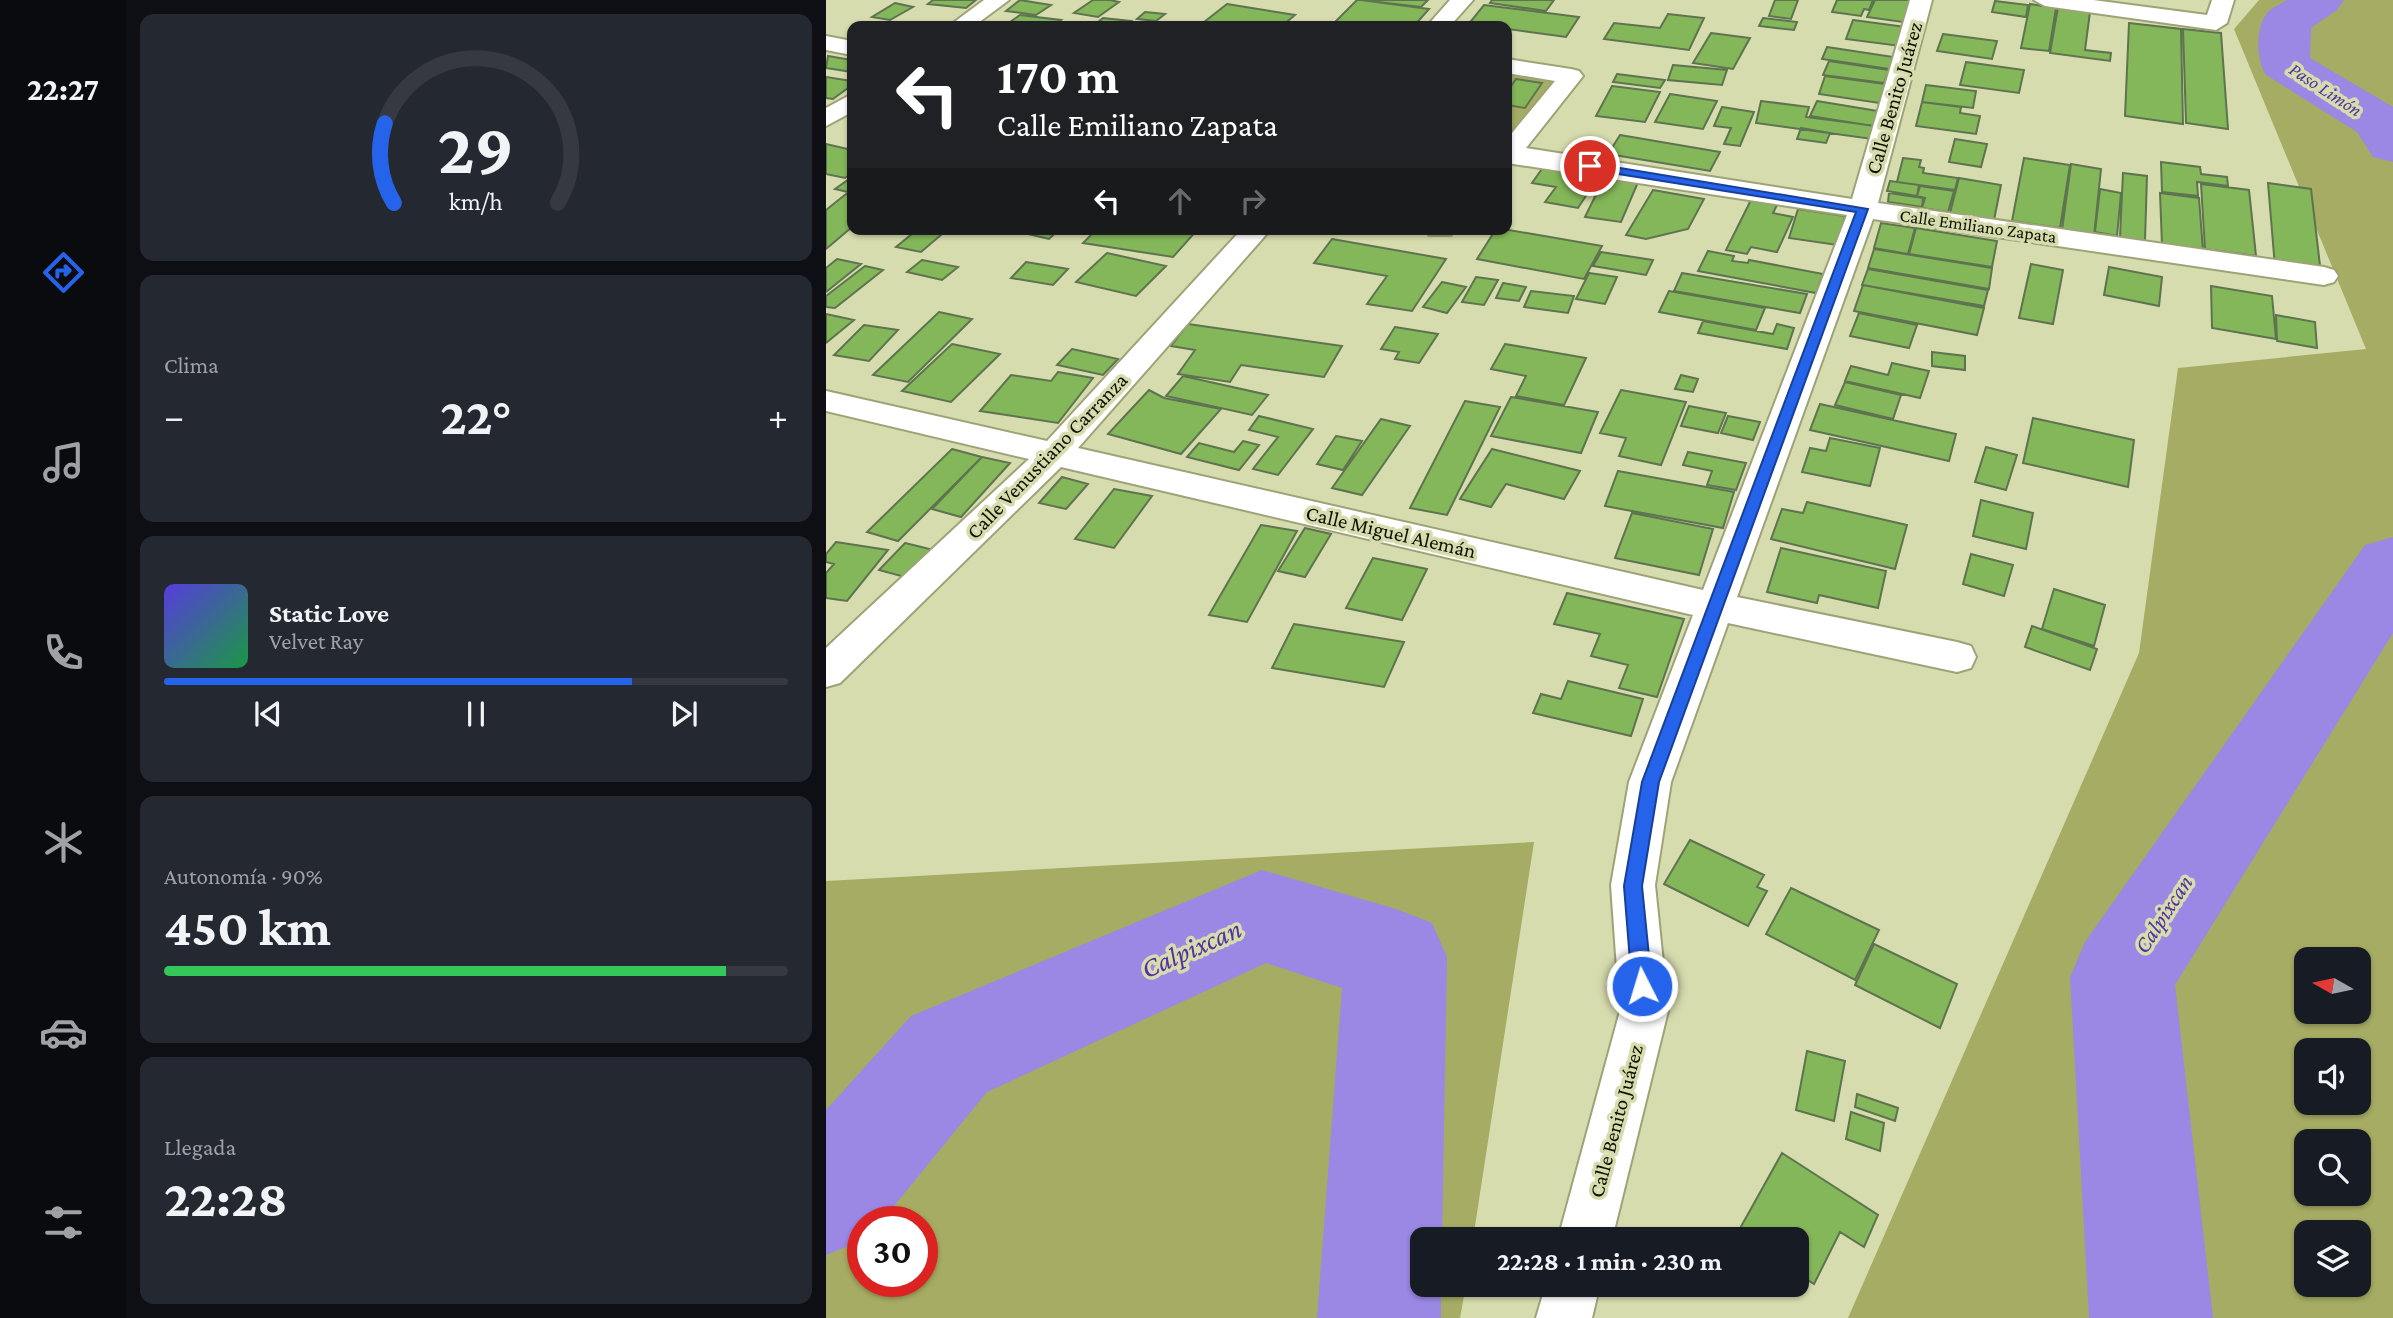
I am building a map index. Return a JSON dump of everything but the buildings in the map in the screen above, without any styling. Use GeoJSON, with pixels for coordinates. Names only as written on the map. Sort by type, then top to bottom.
{"type":"FeatureCollection","features":[{"type":"Feature","properties":{"kind":"street"},"geometry":{"type":"LineString","coordinates":[[967,21],[998,0]]}},
{"type":"Feature","properties":{"kind":"street"},"geometry":{"type":"LineString","coordinates":[[1443,21],[1462,0]]}},
{"type":"Feature","properties":{"kind":"street","name":"Calle Benito Juárez"},"geometry":{"type":"LineString","coordinates":[[1588,1227],[1644,1011],[1633,886],[1650,782],[1718,607],[1863,209],[1921,0]]}},
{"type":"Feature","properties":{"kind":"street"},"geometry":{"type":"LineString","coordinates":[[2045,0],[2216,23],[2223,0]]}},
{"type":"Feature","properties":{"kind":"street"},"geometry":{"type":"LineString","coordinates":[[826,43],[847,47]]}},
{"type":"Feature","properties":{"kind":"street"},"geometry":{"type":"LineString","coordinates":[[1512,67],[1571,76],[1512,149]]}},
{"type":"Feature","properties":{"kind":"street"},"geometry":{"type":"LineString","coordinates":[[826,119],[847,104]]}},
{"type":"Feature","properties":{"kind":"street","name":"Calle Emiliano Zapata"},"geometry":{"type":"LineString","coordinates":[[1512,155],[2324,276]]}},
{"type":"Feature","properties":{"kind":"street","name":"Calle Venustiano Carranza"},"geometry":{"type":"LineString","coordinates":[[826,672],[1053,455],[1252,235]]}},
{"type":"Feature","properties":{"kind":"street","name":"Calle Miguel Alemán"},"geometry":{"type":"LineString","coordinates":[[826,401],[1718,607],[1957,657]]}},
{"type":"Feature","properties":{"kind":"street"},"geometry":{"type":"LineString","coordinates":[[1564,1318],[1570,1297]]}},
{"type":"Feature","properties":{"kind":"green space"},"geometry":{"type":"Polygon","coordinates":[[[2259,0],[2393,0],[2393,1318],[1848,1318],[2139,653],[2178,368],[2366,349],[2234,29],[2259,0]]]}},
{"type":"Feature","properties":{"kind":"green space"},"geometry":{"type":"Polygon","coordinates":[[[1512,75],[1555,81],[1512,131],[1512,75]]]}},
{"type":"Feature","properties":{"kind":"green space"},"geometry":{"type":"Polygon","coordinates":[[[1534,842],[1475,1227],[1410,1227],[1410,1297],[1464,1297],[1460,1318],[826,1318],[826,881],[1534,842]]]}},
{"type":"Feature","properties":{"kind":"waterway","name":"Paso Limón"},"geometry":{"type":"LineString","coordinates":[[2320,0],[2286,22],[2284,64],[2378,121],[2393,145]]}},
{"type":"Feature","properties":{"kind":"waterway","name":"Calpixcan"},"geometry":{"type":"LineString","coordinates":[[2151,1318],[2122,977],[2393,566]]}},
{"type":"Feature","properties":{"kind":"waterway","name":"Calpixcan"},"geometry":{"type":"LineString","coordinates":[[826,1197],[949,1054],[1262,916],[1396,957],[1379,1318]]}},
{"type":"Feature","properties":{"kind":"route"},"geometry":{"type":"LineString","coordinates":[[1590,166],[1863,209],[1718,607],[1650,782],[1633,886],[1642,986]]}}]}
